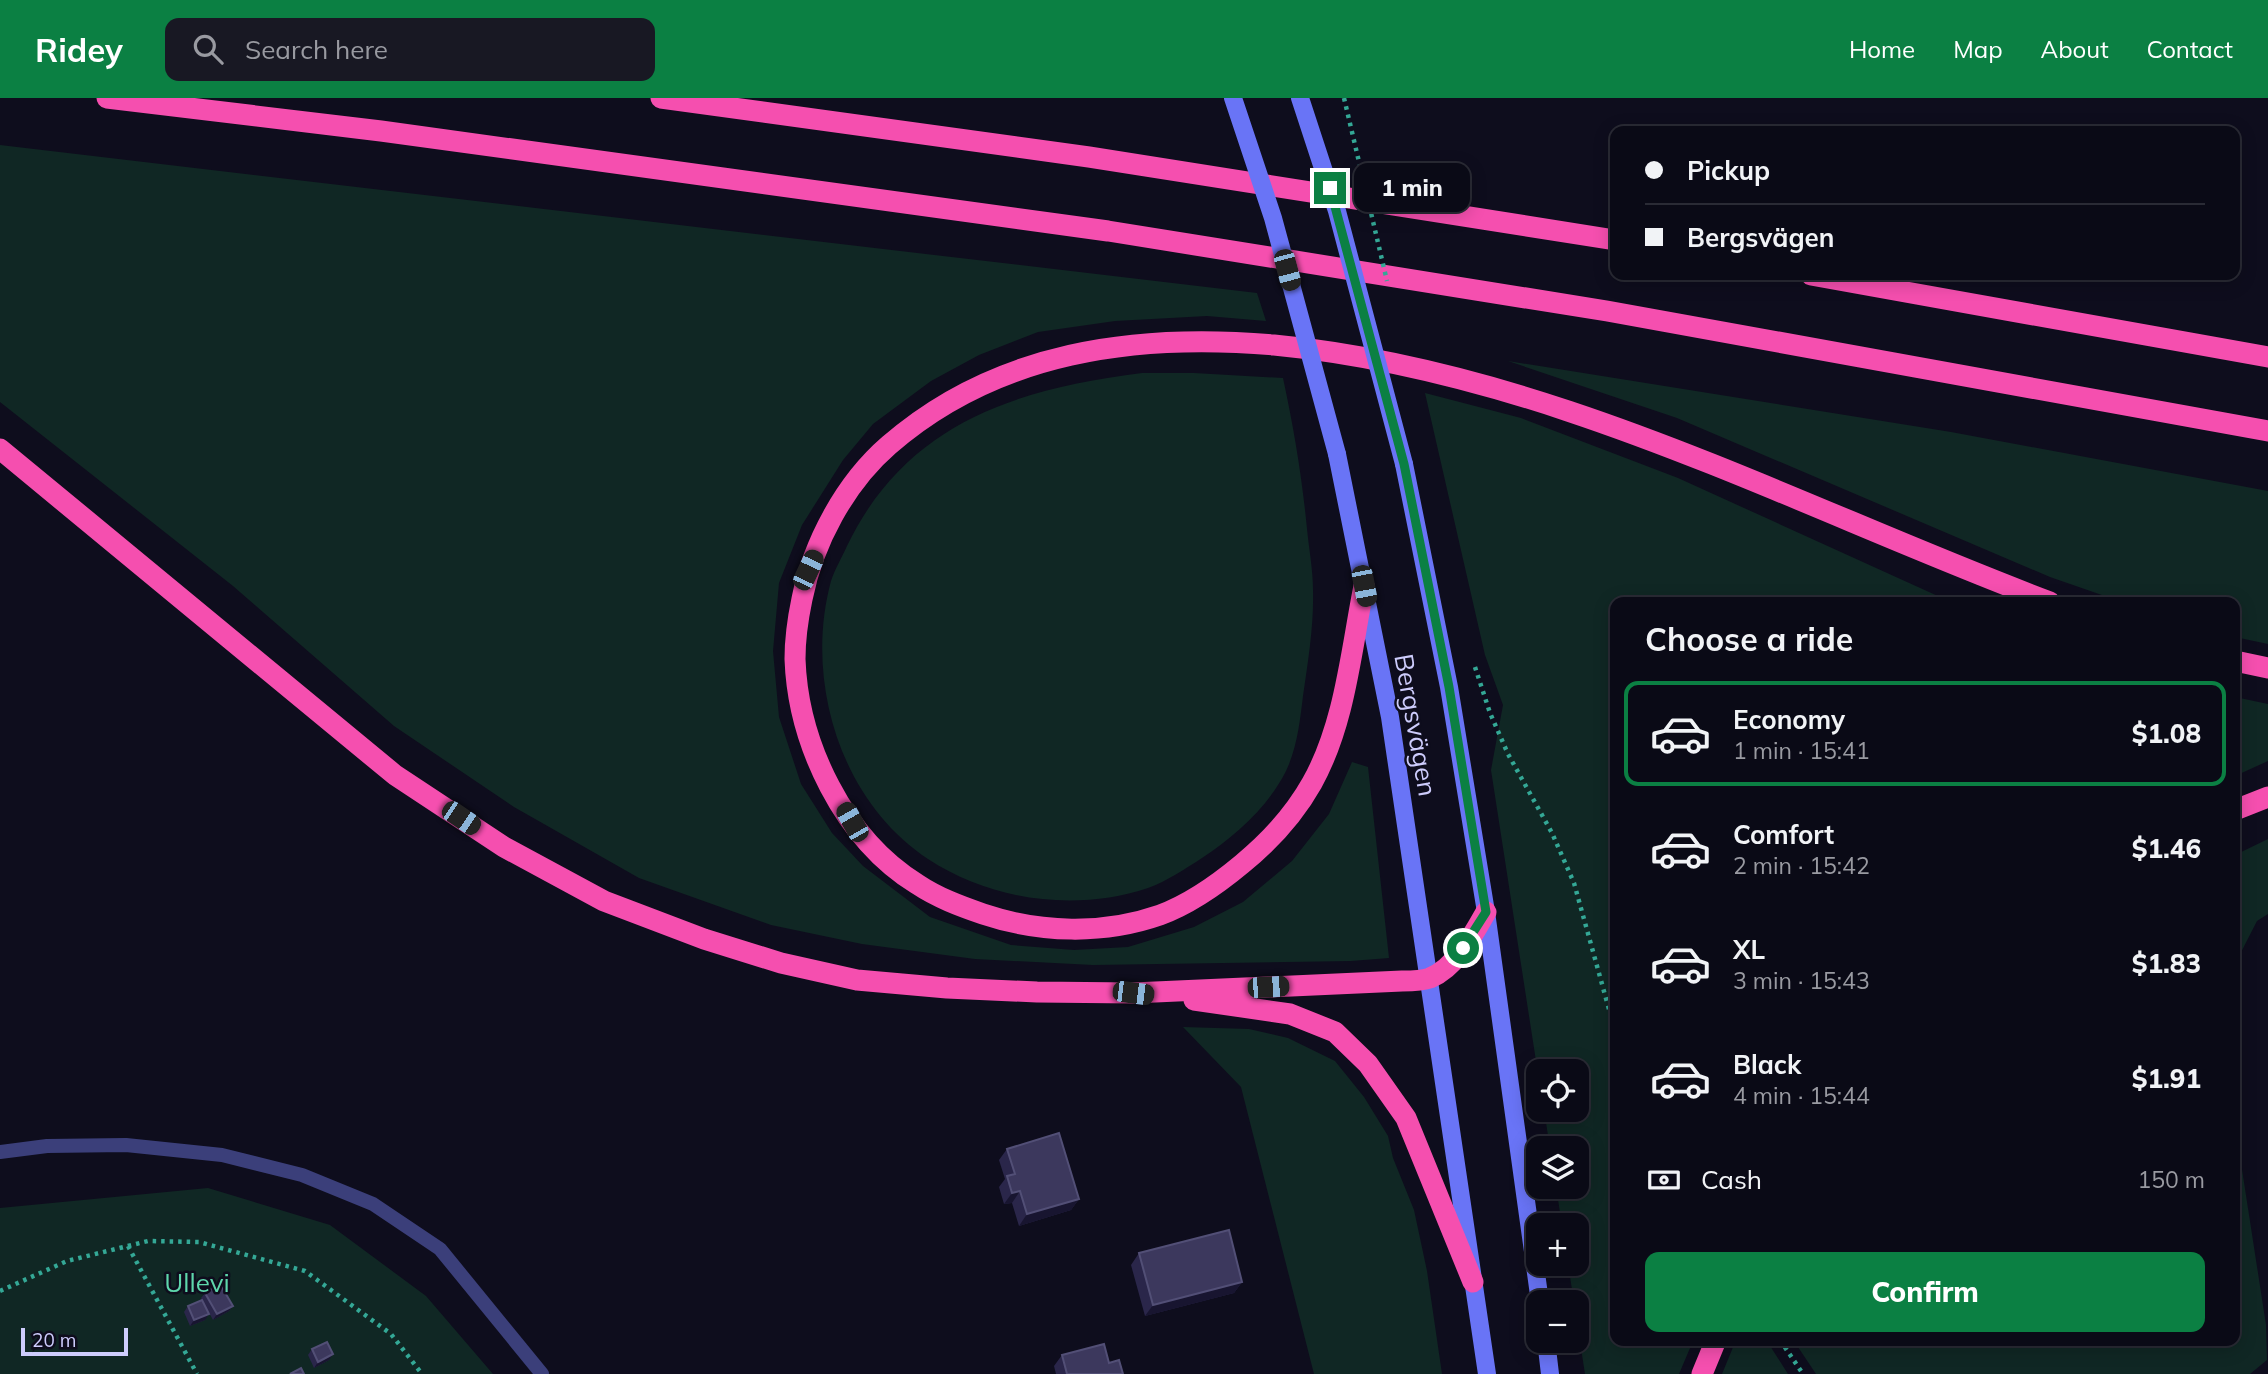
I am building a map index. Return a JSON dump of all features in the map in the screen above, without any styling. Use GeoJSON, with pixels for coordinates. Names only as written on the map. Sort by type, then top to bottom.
{"type":"FeatureCollection","features":[{"type":"Feature","properties":{"kind":"highway"},"geometry":{"type":"LineString","coordinates":[[107,98],[394,132],[1108,231],[1607,310],[2268,431]]}},
{"type":"Feature","properties":{"kind":"highway"},"geometry":{"type":"LineString","coordinates":[[661,98],[1089,157],[1610,239]]}},
{"type":"Feature","properties":{"kind":"highway"},"geometry":{"type":"LineString","coordinates":[[772,98],[824,120]]}},
{"type":"Feature","properties":{"kind":"highway"},"geometry":{"type":"LineString","coordinates":[[1839,280],[2268,357]]}},
{"type":"Feature","properties":{"kind":"highway"},"geometry":{"type":"LineString","coordinates":[[1364,586],[1331,745],[1312,783],[1289,819],[1262,848],[1200,895],[1161,915],[1130,922],[1086,929],[1051,929],[1010,923],[951,903],[912,882],[879,853],[852,822],[812,747],[800,703],[795,658],[799,613],[808,570],[851,486],[880,453],[916,421],[953,397],[991,379],[1036,364],[1084,353],[1152,343],[1269,345],[1351,354],[1485,386],[1585,417],[1673,450],[2038,597]]}},
{"type":"Feature","properties":{"kind":"highway"},"geometry":{"type":"LineString","coordinates":[[0,449],[395,775],[504,847],[604,901],[704,939],[781,963],[857,979],[947,988],[1133,993],[1429,979],[1448,965],[1475,931],[1486,912]]}},
{"type":"Feature","properties":{"kind":"highway"},"geometry":{"type":"LineString","coordinates":[[2240,662],[2268,668]]}},
{"type":"Feature","properties":{"kind":"highway"},"geometry":{"type":"LineString","coordinates":[[2240,808],[2268,797]]}},
{"type":"Feature","properties":{"kind":"highway"},"geometry":{"type":"LineString","coordinates":[[1133,993],[1290,1014],[1335,1032],[1368,1063],[1406,1118],[1473,1282]]}},
{"type":"Feature","properties":{"kind":"highway"},"geometry":{"type":"LineString","coordinates":[[1702,1374],[1714,1346]]}},
{"type":"Feature","properties":{"kind":"main road","name":"Bergsvägen"},"geometry":{"type":"LineString","coordinates":[[1233,98],[1273,218],[1337,454],[1364,586],[1390,718],[1486,1374]]}},
{"type":"Feature","properties":{"kind":"main road","name":"Bergsvägen"},"geometry":{"type":"LineString","coordinates":[[1300,98],[1338,211],[1404,464],[1449,687],[1486,912],[1538,1290]]}},
{"type":"Feature","properties":{"kind":"main road"},"geometry":{"type":"LineString","coordinates":[[1547,1353],[1550,1374]]}},
{"type":"Feature","properties":{"kind":"lane"},"geometry":{"type":"LineString","coordinates":[[0,1152],[47,1146],[126,1145],[222,1155],[302,1175],[373,1204],[440,1249],[542,1374]]}},
{"type":"Feature","properties":{"kind":"path"},"geometry":{"type":"LineString","coordinates":[[1473,658],[1490,713],[1508,754],[1552,833],[1574,883],[1610,1013]]}},
{"type":"Feature","properties":{"kind":"path"},"geometry":{"type":"LineString","coordinates":[[0,1291],[68,1261],[148,1241],[199,1242],[305,1271],[391,1335],[422,1374]]}},
{"type":"Feature","properties":{"kind":"path"},"geometry":{"type":"LineString","coordinates":[[128,1246],[197,1374]]}},
{"type":"Feature","properties":{"kind":"path"},"geometry":{"type":"LineString","coordinates":[[1784,1346],[1803,1374]]}},
{"type":"Feature","properties":{"kind":"green space"},"geometry":{"type":"Polygon","coordinates":[[[0,145],[1257,293],[1266,321],[1207,316],[1115,321],[1038,332],[979,355],[931,381],[873,424],[843,460],[802,525],[779,583],[773,651],[779,717],[801,784],[832,833],[863,866],[930,917],[1011,945],[1074,950],[1128,947],[1194,927],[1243,902],[1292,861],[1329,814],[1352,762],[1368,767],[1389,958],[1351,961],[1093,965],[975,959],[862,944],[771,925],[639,878],[514,807],[394,726],[233,586],[0,402],[0,145]]]}},
{"type":"Feature","properties":{"kind":"green space"},"geometry":{"type":"Polygon","coordinates":[[[1508,361],[1951,432],[2268,491],[2268,644],[2240,638],[2240,597],[2108,597],[2050,577],[1677,418],[1508,361]]]}},
{"type":"Feature","properties":{"kind":"green space"},"geometry":{"type":"Polygon","coordinates":[[[1142,373],[1283,378],[1300,472],[1313,582],[1313,617],[1301,715],[1290,762],[1279,784],[1250,820],[1214,849],[1148,888],[1092,900],[1064,900],[1035,898],[979,885],[928,859],[897,834],[872,805],[852,772],[836,735],[822,658],[824,619],[831,581],[871,504],[900,469],[933,441],[969,419],[1009,402],[1051,389],[1142,373]]]}},
{"type":"Feature","properties":{"kind":"green space"},"geometry":{"type":"Polygon","coordinates":[[[1425,393],[1521,418],[1678,478],[1940,597],[1610,597],[1610,1346],[1691,1346],[1679,1374],[1585,1374],[1582,1353],[1589,1353],[1589,1290],[1572,1290],[1570,1276],[1589,1276],[1589,1213],[1560,1213],[1558,1199],[1589,1199],[1589,1136],[1548,1136],[1546,1122],[1589,1122],[1589,1059],[1536,1059],[1491,770],[1503,705],[1485,655],[1425,393]]]}},
{"type":"Feature","properties":{"kind":"green space"},"geometry":{"type":"Polygon","coordinates":[[[2240,698],[2268,704],[2268,761],[2240,774],[2240,698]]]}},
{"type":"Feature","properties":{"kind":"green space"},"geometry":{"type":"Polygon","coordinates":[[[2268,839],[2268,914],[2257,921],[2240,954],[2240,853],[2268,839]]]}},
{"type":"Feature","properties":{"kind":"green space"},"geometry":{"type":"Polygon","coordinates":[[[1183,1027],[1249,1029],[1288,1038],[1335,1061],[1364,1097],[1388,1136],[1393,1158],[1414,1210],[1427,1271],[1442,1374],[1314,1374],[1241,1087],[1183,1027]]]}},
{"type":"Feature","properties":{"kind":"green space"},"geometry":{"type":"Polygon","coordinates":[[[2240,1156],[2266,1325],[2267,1360],[2250,1374],[1816,1374],[1797,1346],[2240,1346],[2240,1156]]]}},
{"type":"Feature","properties":{"kind":"green space","name":"Ullevi"},"geometry":{"type":"Polygon","coordinates":[[[208,1188],[330,1225],[426,1296],[493,1374],[0,1374],[0,1208],[208,1188]]]}},
{"type":"Feature","properties":{"kind":"green space"},"geometry":{"type":"Polygon","coordinates":[[[1734,1346],[1770,1346],[1788,1374],[1722,1374],[1734,1346]]]}},
{"type":"Feature","properties":{"kind":"building"},"geometry":{"type":"Polygon","coordinates":[[[1059,1133],[1079,1199],[1027,1214],[1020,1191],[1012,1193],[1007,1176],[1015,1174],[1007,1149],[1059,1133]]]}},
{"type":"Feature","properties":{"kind":"building"},"geometry":{"type":"Polygon","coordinates":[[[1229,1230],[1242,1282],[1153,1305],[1139,1253],[1229,1230]]]}},
{"type":"Feature","properties":{"kind":"building"},"geometry":{"type":"Polygon","coordinates":[[[220,1284],[233,1306],[217,1314],[205,1293],[220,1284]]]}},
{"type":"Feature","properties":{"kind":"building"},"geometry":{"type":"Polygon","coordinates":[[[202,1300],[209,1314],[194,1320],[188,1306],[202,1300]]]}},
{"type":"Feature","properties":{"kind":"building"},"geometry":{"type":"Polygon","coordinates":[[[327,1342],[333,1354],[318,1362],[312,1349],[327,1342]]]}},
{"type":"Feature","properties":{"kind":"building"},"geometry":{"type":"Polygon","coordinates":[[[1104,1344],[1109,1363],[1119,1360],[1123,1374],[1067,1374],[1062,1355],[1104,1344]]]}},
{"type":"Feature","properties":{"kind":"building"},"geometry":{"type":"Polygon","coordinates":[[[301,1368],[304,1374],[290,1374],[301,1368]]]}},
{"type":"Feature","properties":{"kind":"route"},"geometry":{"type":"LineString","coordinates":[[1330,188],[1404,464],[1449,687],[1486,912],[1463,948]]}}]}
